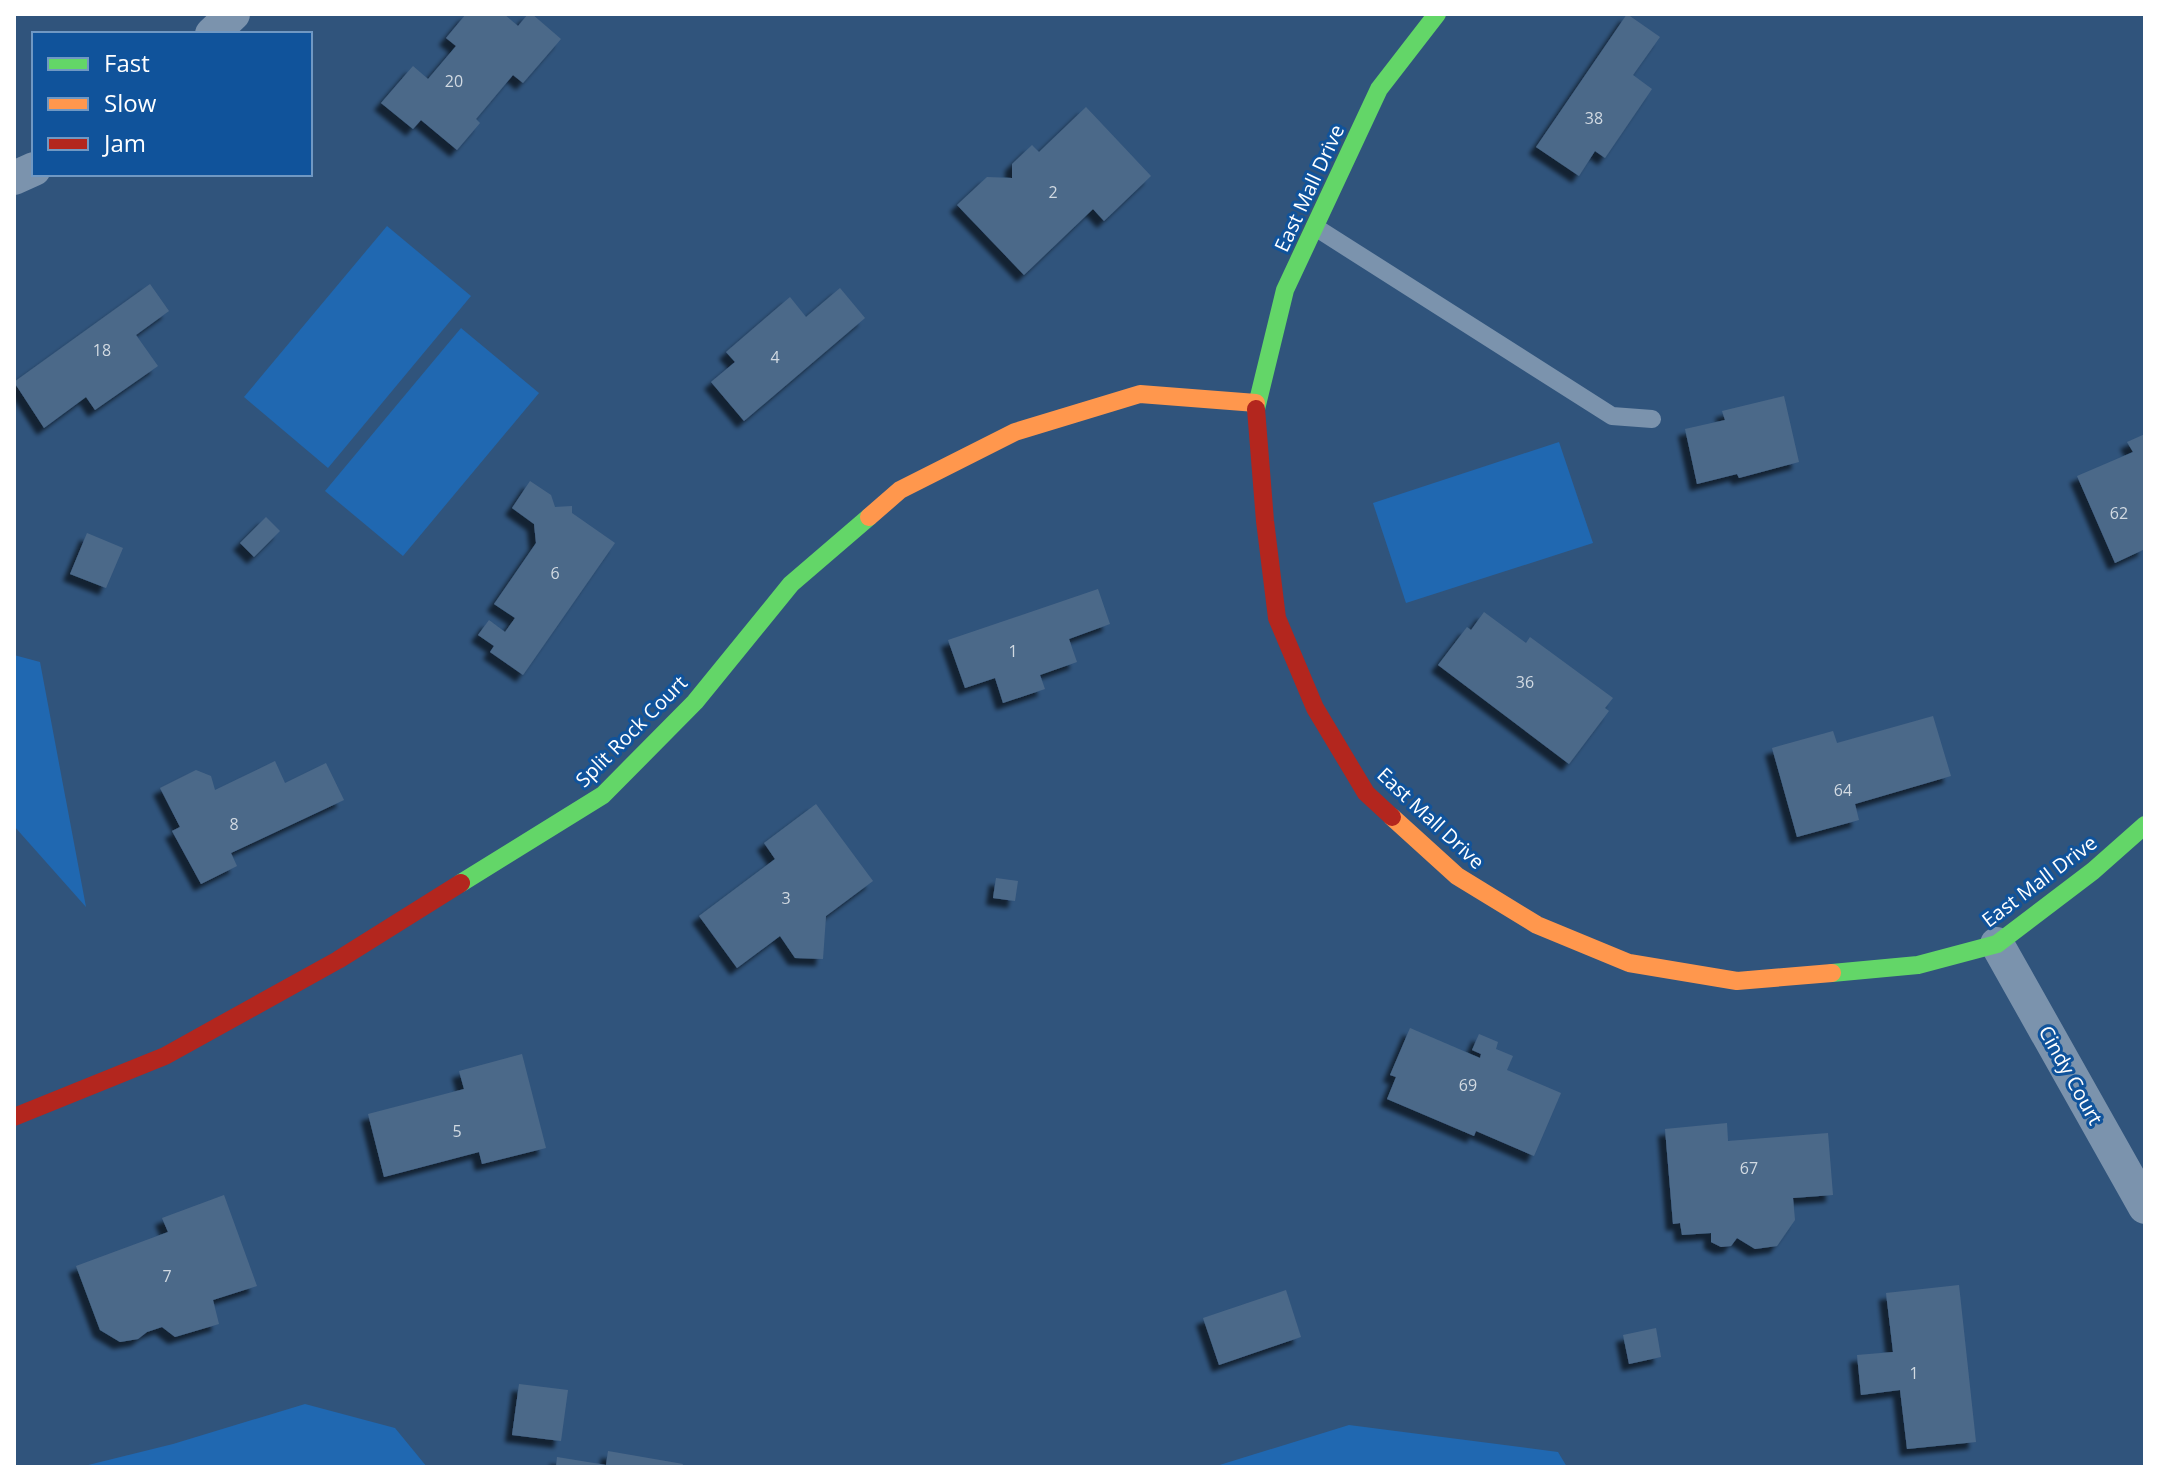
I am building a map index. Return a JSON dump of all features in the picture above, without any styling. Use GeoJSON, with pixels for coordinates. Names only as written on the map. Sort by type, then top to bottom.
{"type":"FeatureCollection","features":[{"type":"Feature","properties":{"kind":"street"},"geometry":{"type":"LineString","coordinates":[[214,32],[233,14]]}},
{"type":"Feature","properties":{"kind":"street","name":"East Mall Drive"},"geometry":{"type":"LineString","coordinates":[[1437,14],[1379,89],[1285,290],[1256,403],[1265,521],[1277,618],[1315,708],[1366,793],[1457,876],[1537,925],[1629,963],[1737,981],[1918,965],[1997,944],[2093,871],[2145,825]]}},
{"type":"Feature","properties":{"kind":"street","name":"Split Rock Court"},"geometry":{"type":"LineString","coordinates":[[14,1117],[165,1056],[338,960],[603,795],[695,702],[791,584],[900,490],[1015,432],[1140,394],[1256,403]]}},
{"type":"Feature","properties":{"kind":"street","name":"Cindy Court"},"geometry":{"type":"LineString","coordinates":[[1997,944],[2145,1207]]}},
{"type":"Feature","properties":{"kind":"lane"},"geometry":{"type":"LineString","coordinates":[[1315,227],[1612,416],[1652,419]]}},
{"type":"Feature","properties":{"kind":"shaded area"},"geometry":{"type":"Polygon","coordinates":[[[387,226],[471,296],[328,468],[244,397],[387,226]]]}},
{"type":"Feature","properties":{"kind":"shaded area"},"geometry":{"type":"Polygon","coordinates":[[[461,328],[539,393],[403,556],[325,491],[461,328]]]}},
{"type":"Feature","properties":{"kind":"shaded area"},"geometry":{"type":"Polygon","coordinates":[[[1559,442],[1593,543],[1406,603],[1373,503],[1559,442]]]}},
{"type":"Feature","properties":{"kind":"shaded area"},"geometry":{"type":"Polygon","coordinates":[[[14,655],[40,662],[86,907],[14,826],[14,655]]]}},
{"type":"Feature","properties":{"kind":"shaded area"},"geometry":{"type":"Polygon","coordinates":[[[305,1404],[395,1428],[427,1467],[80,1467],[173,1444],[305,1404]]]}},
{"type":"Feature","properties":{"kind":"shaded area"},"geometry":{"type":"Polygon","coordinates":[[[1349,1425],[1558,1452],[1567,1467],[1213,1467],[1349,1425]]]}},
{"type":"Feature","properties":{"kind":"building"},"geometry":{"type":"Polygon","coordinates":[[[466,14],[504,14],[518,26],[528,14],[532,14],[561,39],[523,83],[513,75],[476,119],[480,123],[457,150],[421,120],[413,129],[381,103],[413,66],[428,79],[456,46],[446,38],[466,14]]]}},
{"type":"Feature","properties":{"kind":"building"},"geometry":{"type":"Polygon","coordinates":[[[1627,14],[1660,37],[1633,75],[1652,89],[1605,158],[1595,151],[1579,176],[1536,147],[1627,14]]]}},
{"type":"Feature","properties":{"kind":"building"},"geometry":{"type":"Polygon","coordinates":[[[1086,107],[1151,176],[1104,221],[1093,209],[1024,275],[957,205],[987,177],[1012,178],[1012,164],[1032,145],[1039,152],[1086,107]]]}},
{"type":"Feature","properties":{"kind":"building"},"geometry":{"type":"Polygon","coordinates":[[[150,284],[169,311],[136,335],[158,366],[95,410],[86,397],[44,428],[14,382],[150,284]]]}},
{"type":"Feature","properties":{"kind":"building"},"geometry":{"type":"Polygon","coordinates":[[[840,288],[865,318],[744,421],[711,382],[735,362],[726,352],[790,297],[806,317],[840,288]]]}},
{"type":"Feature","properties":{"kind":"building"},"geometry":{"type":"Polygon","coordinates":[[[1784,396],[1799,462],[1739,478],[1737,474],[1697,484],[1685,429],[1725,420],[1722,411],[1784,396]]]}},
{"type":"Feature","properties":{"kind":"building"},"geometry":{"type":"Polygon","coordinates":[[[2145,434],[2145,549],[2115,563],[2077,476],[2133,452],[2127,442],[2145,434]]]}},
{"type":"Feature","properties":{"kind":"building"},"geometry":{"type":"Polygon","coordinates":[[[530,481],[551,495],[555,507],[572,506],[572,513],[615,543],[523,675],[490,652],[494,646],[478,635],[489,620],[505,632],[515,618],[494,604],[536,543],[534,524],[512,508],[530,481]]]}},
{"type":"Feature","properties":{"kind":"building"},"geometry":{"type":"Polygon","coordinates":[[[266,517],[280,531],[254,557],[240,543],[266,517]]]}},
{"type":"Feature","properties":{"kind":"building"},"geometry":{"type":"Polygon","coordinates":[[[87,533],[123,548],[106,588],[70,574],[87,533]]]}},
{"type":"Feature","properties":{"kind":"building"},"geometry":{"type":"Polygon","coordinates":[[[1098,589],[1110,624],[1069,639],[1077,662],[1040,675],[1045,689],[1003,703],[995,678],[965,688],[948,640],[1098,589]]]}},
{"type":"Feature","properties":{"kind":"building"},"geometry":{"type":"Polygon","coordinates":[[[1484,612],[1526,643],[1530,637],[1613,698],[1605,708],[1609,711],[1569,764],[1438,665],[1467,627],[1471,630],[1484,612]]]}},
{"type":"Feature","properties":{"kind":"building"},"geometry":{"type":"Polygon","coordinates":[[[1933,716],[1951,776],[1855,804],[1859,820],[1797,837],[1772,748],[1833,731],[1837,743],[1933,716]]]}},
{"type":"Feature","properties":{"kind":"building"},"geometry":{"type":"Polygon","coordinates":[[[275,761],[285,783],[326,763],[344,800],[231,853],[237,866],[201,884],[172,831],[180,827],[160,788],[196,770],[211,776],[215,790],[275,761]]]}},
{"type":"Feature","properties":{"kind":"building"},"geometry":{"type":"Polygon","coordinates":[[[816,804],[873,881],[826,916],[823,959],[795,958],[780,936],[737,968],[699,916],[775,859],[764,843],[816,804]]]}},
{"type":"Feature","properties":{"kind":"building"},"geometry":{"type":"Polygon","coordinates":[[[996,878],[1018,881],[1015,901],[993,898],[996,878]]]}},
{"type":"Feature","properties":{"kind":"building"},"geometry":{"type":"Polygon","coordinates":[[[1410,1028],[1480,1058],[1481,1054],[1472,1050],[1479,1034],[1498,1042],[1496,1049],[1513,1056],[1507,1070],[1561,1093],[1534,1156],[1476,1131],[1474,1136],[1387,1099],[1396,1077],[1390,1075],[1410,1028]]]}},
{"type":"Feature","properties":{"kind":"building"},"geometry":{"type":"Polygon","coordinates":[[[522,1054],[546,1148],[482,1164],[479,1152],[384,1177],[368,1114],[464,1089],[459,1071],[522,1054]]]}},
{"type":"Feature","properties":{"kind":"building"},"geometry":{"type":"Polygon","coordinates":[[[1727,1123],[1728,1141],[1828,1133],[1833,1195],[1793,1198],[1795,1220],[1777,1246],[1755,1249],[1737,1238],[1731,1246],[1721,1247],[1711,1242],[1711,1233],[1682,1235],[1680,1223],[1673,1224],[1665,1129],[1727,1123]]]}},
{"type":"Feature","properties":{"kind":"building"},"geometry":{"type":"Polygon","coordinates":[[[224,1195],[257,1286],[213,1300],[219,1324],[175,1337],[162,1327],[138,1339],[120,1342],[100,1330],[76,1266],[168,1232],[162,1218],[224,1195]]]}},
{"type":"Feature","properties":{"kind":"building"},"geometry":{"type":"Polygon","coordinates":[[[1959,1285],[1976,1442],[1907,1449],[1900,1390],[1861,1395],[1857,1355],[1893,1352],[1886,1293],[1959,1285]]]}},
{"type":"Feature","properties":{"kind":"building"},"geometry":{"type":"Polygon","coordinates":[[[1286,1290],[1301,1337],[1219,1365],[1203,1318],[1286,1290]]]}},
{"type":"Feature","properties":{"kind":"building"},"geometry":{"type":"Polygon","coordinates":[[[1656,1328],[1661,1357],[1629,1364],[1623,1335],[1656,1328]]]}},
{"type":"Feature","properties":{"kind":"building"},"geometry":{"type":"Polygon","coordinates":[[[519,1384],[568,1390],[561,1441],[512,1435],[519,1384]]]}},
{"type":"Feature","properties":{"kind":"building"},"geometry":{"type":"Polygon","coordinates":[[[608,1451],[683,1464],[682,1467],[556,1467],[557,1457],[606,1465],[608,1451]]]}},
{"type":"Feature","properties":{"kind":"traffic: fast"},"geometry":{"type":"LineString","coordinates":[[1256,409],[1285,290],[1379,89],[1437,14]]}},
{"type":"Feature","properties":{"kind":"traffic: fast"},"geometry":{"type":"LineString","coordinates":[[461,883],[603,795],[695,702],[791,584],[869,517]]}},
{"type":"Feature","properties":{"kind":"traffic: fast"},"geometry":{"type":"LineString","coordinates":[[1832,973],[1918,965],[1997,944],[2093,871],[2145,825]]}},
{"type":"Feature","properties":{"kind":"traffic: slow"},"geometry":{"type":"LineString","coordinates":[[869,517],[900,490],[1015,432],[1140,394],[1256,403]]}},
{"type":"Feature","properties":{"kind":"traffic: slow"},"geometry":{"type":"LineString","coordinates":[[1392,817],[1457,876],[1537,925],[1629,963],[1737,981],[1832,973]]}},
{"type":"Feature","properties":{"kind":"traffic: jam"},"geometry":{"type":"LineString","coordinates":[[1256,409],[1277,618],[1315,708],[1366,793],[1392,817]]}},
{"type":"Feature","properties":{"kind":"traffic: jam"},"geometry":{"type":"LineString","coordinates":[[14,1117],[165,1056],[338,960],[461,883]]}}]}
